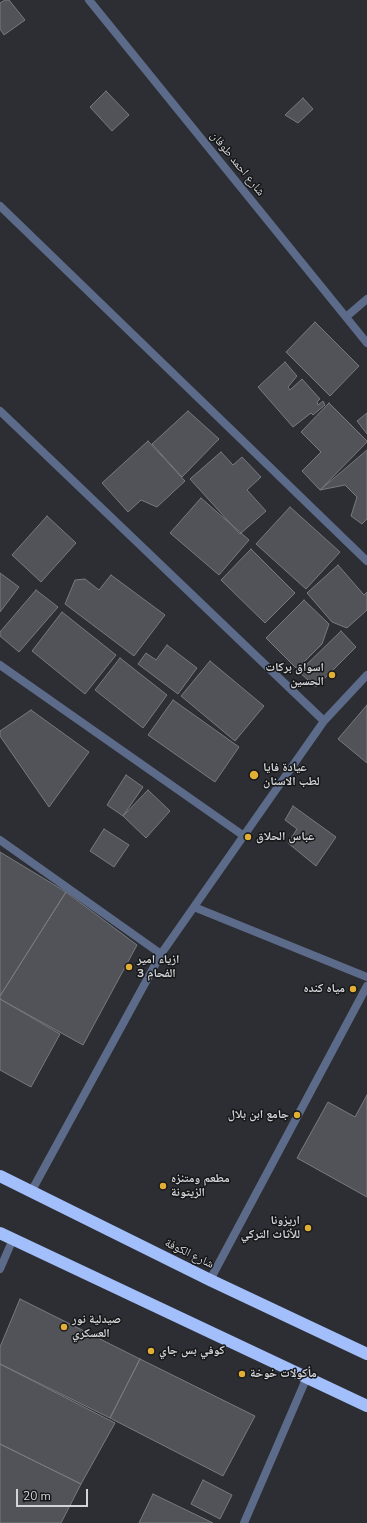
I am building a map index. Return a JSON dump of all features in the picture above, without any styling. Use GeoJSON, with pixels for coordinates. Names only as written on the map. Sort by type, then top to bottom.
{"type":"FeatureCollection","features":[{"type":"Feature","properties":{"kind":"highway","name":"شارع الكوفة"},"geometry":{"type":"LineString","coordinates":[[0,1176],[210,1280],[367,1354]]}},
{"type":"Feature","properties":{"kind":"highway"},"geometry":{"type":"LineString","coordinates":[[0,1233],[367,1406]]}},
{"type":"Feature","properties":{"kind":"street","name":"شارع احمد طوفان"},"geometry":{"type":"LineString","coordinates":[[89,0],[367,343]]}},
{"type":"Feature","properties":{"kind":"street"},"geometry":{"type":"LineString","coordinates":[[0,206],[367,561]]}},
{"type":"Feature","properties":{"kind":"street"},"geometry":{"type":"LineString","coordinates":[[346,317],[367,299]]}},
{"type":"Feature","properties":{"kind":"street"},"geometry":{"type":"LineString","coordinates":[[0,411],[324,721]]}},
{"type":"Feature","properties":{"kind":"street"},"geometry":{"type":"LineString","coordinates":[[0,664],[244,836]]}},
{"type":"Feature","properties":{"kind":"street"},"geometry":{"type":"LineString","coordinates":[[31,1192],[161,954],[324,721],[367,675]]}},
{"type":"Feature","properties":{"kind":"street"},"geometry":{"type":"LineString","coordinates":[[0,840],[161,954]]}},
{"type":"Feature","properties":{"kind":"street"},"geometry":{"type":"LineString","coordinates":[[194,907],[367,977]]}},
{"type":"Feature","properties":{"kind":"street"},"geometry":{"type":"LineString","coordinates":[[210,1280],[367,986]]}},
{"type":"Feature","properties":{"kind":"street"},"geometry":{"type":"LineString","coordinates":[[0,1269],[13,1239]]}},
{"type":"Feature","properties":{"kind":"street"},"geometry":{"type":"LineString","coordinates":[[244,1523],[306,1376]]}},
{"type":"Feature","properties":{"kind":"building"},"geometry":{"type":"Polygon","coordinates":[[[5,0],[9,0],[25,20],[4,35],[0,29],[0,3],[5,0]]]}},
{"type":"Feature","properties":{"kind":"building"},"geometry":{"type":"Polygon","coordinates":[[[106,91],[129,115],[112,131],[90,107],[106,91]]]}},
{"type":"Feature","properties":{"kind":"building"},"geometry":{"type":"Polygon","coordinates":[[[303,98],[313,109],[298,123],[285,115],[303,98]]]}},
{"type":"Feature","properties":{"kind":"building"},"geometry":{"type":"Polygon","coordinates":[[[315,322],[359,366],[330,396],[286,352],[315,322]]]}},
{"type":"Feature","properties":{"kind":"building"},"geometry":{"type":"Polygon","coordinates":[[[285,362],[297,376],[288,387],[290,390],[302,379],[320,399],[317,402],[318,405],[323,401],[325,405],[313,415],[311,413],[293,427],[258,387],[285,362]]]}},
{"type":"Feature","properties":{"kind":"building"},"geometry":{"type":"Polygon","coordinates":[[[329,403],[367,442],[320,490],[302,471],[321,452],[301,432],[329,403]]]}},
{"type":"Feature","properties":{"kind":"building"},"geometry":{"type":"Polygon","coordinates":[[[188,411],[219,439],[182,477],[152,444],[188,411]]]}},
{"type":"Feature","properties":{"kind":"building"},"geometry":{"type":"Polygon","coordinates":[[[367,413],[367,434],[357,421],[367,413]]]}},
{"type":"Feature","properties":{"kind":"building"},"geometry":{"type":"Polygon","coordinates":[[[148,441],[185,481],[157,507],[141,500],[128,512],[102,483],[148,441]]]}},
{"type":"Feature","properties":{"kind":"building"},"geometry":{"type":"Polygon","coordinates":[[[367,450],[367,519],[362,524],[351,516],[357,497],[345,485],[320,490],[367,450]]]}},
{"type":"Feature","properties":{"kind":"building"},"geometry":{"type":"Polygon","coordinates":[[[221,452],[233,465],[242,457],[261,477],[247,490],[266,511],[240,534],[190,479],[221,452]]]}},
{"type":"Feature","properties":{"kind":"building"},"geometry":{"type":"Polygon","coordinates":[[[201,498],[249,540],[219,575],[170,533],[201,498]]]}},
{"type":"Feature","properties":{"kind":"building"},"geometry":{"type":"Polygon","coordinates":[[[290,507],[340,552],[306,589],[256,544],[290,507]]]}},
{"type":"Feature","properties":{"kind":"building"},"geometry":{"type":"Polygon","coordinates":[[[47,516],[76,543],[41,582],[12,555],[47,516]]]}},
{"type":"Feature","properties":{"kind":"building"},"geometry":{"type":"Polygon","coordinates":[[[251,549],[295,593],[265,623],[221,580],[251,549]]]}},
{"type":"Feature","properties":{"kind":"building"},"geometry":{"type":"Polygon","coordinates":[[[338,565],[364,595],[367,592],[367,610],[347,628],[332,622],[307,593],[338,565]]]}},
{"type":"Feature","properties":{"kind":"building"},"geometry":{"type":"Polygon","coordinates":[[[0,573],[19,587],[0,612],[0,573]]]}},
{"type":"Feature","properties":{"kind":"building"},"geometry":{"type":"Polygon","coordinates":[[[111,575],[165,615],[134,656],[65,604],[75,580],[85,579],[99,590],[111,575]]]}},
{"type":"Feature","properties":{"kind":"building"},"geometry":{"type":"Polygon","coordinates":[[[36,590],[58,607],[19,652],[0,636],[0,632],[36,590]]]}},
{"type":"Feature","properties":{"kind":"building"},"geometry":{"type":"Polygon","coordinates":[[[304,600],[329,624],[322,644],[297,669],[266,638],[304,600]]]}},
{"type":"Feature","properties":{"kind":"building"},"geometry":{"type":"Polygon","coordinates":[[[62,612],[116,655],[85,694],[32,651],[62,612]]]}},
{"type":"Feature","properties":{"kind":"building"},"geometry":{"type":"Polygon","coordinates":[[[341,631],[356,647],[316,687],[299,672],[341,631]]]}},
{"type":"Feature","properties":{"kind":"building"},"geometry":{"type":"Polygon","coordinates":[[[167,645],[197,668],[178,694],[138,664],[146,653],[156,660],[167,645]]]}},
{"type":"Feature","properties":{"kind":"building"},"geometry":{"type":"Polygon","coordinates":[[[120,658],[167,695],[143,728],[95,690],[120,658]]]}},
{"type":"Feature","properties":{"kind":"building"},"geometry":{"type":"Polygon","coordinates":[[[210,661],[264,706],[235,741],[181,696],[210,661]]]}},
{"type":"Feature","properties":{"kind":"building"},"geometry":{"type":"Polygon","coordinates":[[[173,700],[239,747],[215,782],[148,735],[173,700]]]}},
{"type":"Feature","properties":{"kind":"building"},"geometry":{"type":"Polygon","coordinates":[[[367,705],[367,763],[338,739],[367,705]]]}},
{"type":"Feature","properties":{"kind":"building"},"geometry":{"type":"Polygon","coordinates":[[[31,710],[89,752],[49,807],[0,736],[0,731],[31,710]]]}},
{"type":"Feature","properties":{"kind":"building"},"geometry":{"type":"Polygon","coordinates":[[[126,775],[143,787],[123,816],[107,805],[126,775]]]}},
{"type":"Feature","properties":{"kind":"building"},"geometry":{"type":"Polygon","coordinates":[[[148,790],[170,811],[146,838],[123,816],[148,790]]]}},
{"type":"Feature","properties":{"kind":"building"},"geometry":{"type":"Polygon","coordinates":[[[293,806],[336,837],[316,866],[288,843],[297,829],[285,820],[293,806]]]}},
{"type":"Feature","properties":{"kind":"building"},"geometry":{"type":"Polygon","coordinates":[[[104,829],[129,845],[114,867],[90,851],[104,829]]]}},
{"type":"Feature","properties":{"kind":"building"},"geometry":{"type":"Polygon","coordinates":[[[0,852],[66,892],[0,996],[0,852]]]}},
{"type":"Feature","properties":{"kind":"building"},"geometry":{"type":"Polygon","coordinates":[[[66,892],[137,945],[83,1045],[0,999],[0,996],[66,892]]]}},
{"type":"Feature","properties":{"kind":"building"},"geometry":{"type":"Polygon","coordinates":[[[0,999],[60,1034],[31,1087],[0,1070],[0,999]]]}},
{"type":"Feature","properties":{"kind":"building"},"geometry":{"type":"Polygon","coordinates":[[[367,1095],[367,1197],[297,1158],[328,1102],[355,1117],[367,1095]]]}},
{"type":"Feature","properties":{"kind":"building"},"geometry":{"type":"Polygon","coordinates":[[[20,1299],[140,1359],[110,1418],[0,1364],[0,1347],[20,1299]]]}},
{"type":"Feature","properties":{"kind":"building"},"geometry":{"type":"Polygon","coordinates":[[[140,1359],[255,1416],[223,1476],[110,1418],[140,1359]]]}},
{"type":"Feature","properties":{"kind":"building"},"geometry":{"type":"Polygon","coordinates":[[[0,1364],[115,1423],[81,1484],[0,1444],[0,1364]]]}},
{"type":"Feature","properties":{"kind":"building"},"geometry":{"type":"Polygon","coordinates":[[[0,1444],[81,1484],[61,1523],[0,1523],[0,1444]]]}},
{"type":"Feature","properties":{"kind":"building"},"geometry":{"type":"Polygon","coordinates":[[[203,1480],[232,1495],[220,1519],[191,1504],[203,1480]]]}},
{"type":"Feature","properties":{"kind":"building"},"geometry":{"type":"Polygon","coordinates":[[[153,1494],[213,1523],[139,1523],[153,1494]]]}},
{"type":"Feature","properties":{"kind":"place","name":"اسواق بركات الحسين"},"geometry":{"type":"Point","coordinates":[332,675]}},
{"type":"Feature","properties":{"kind":"place","name":"عيادة فايا لطب الاسنان"},"geometry":{"type":"Point","coordinates":[254,775]}},
{"type":"Feature","properties":{"kind":"place","name":"عباس الحلاق"},"geometry":{"type":"Point","coordinates":[248,837]}},
{"type":"Feature","properties":{"kind":"place","name":"ازياء امير الفحام 3"},"geometry":{"type":"Point","coordinates":[129,967]}},
{"type":"Feature","properties":{"kind":"place","name":"مياه كنده"},"geometry":{"type":"Point","coordinates":[353,989]}},
{"type":"Feature","properties":{"kind":"place","name":"جامع ابن بلال"},"geometry":{"type":"Point","coordinates":[297,1115]}},
{"type":"Feature","properties":{"kind":"place","name":"مطعم ومتنزه الزيتونة"},"geometry":{"type":"Point","coordinates":[163,1186]}},
{"type":"Feature","properties":{"kind":"place","name":"اريزونا للأثاث التركي"},"geometry":{"type":"Point","coordinates":[308,1228]}},
{"type":"Feature","properties":{"kind":"place","name":"صيدلية نور العسكري"},"geometry":{"type":"Point","coordinates":[64,1327]}},
{"type":"Feature","properties":{"kind":"place","name":"كوفي بس جاي"},"geometry":{"type":"Point","coordinates":[151,1351]}},
{"type":"Feature","properties":{"kind":"place","name":"مأكولات خوخة"},"geometry":{"type":"Point","coordinates":[242,1374]}}]}
